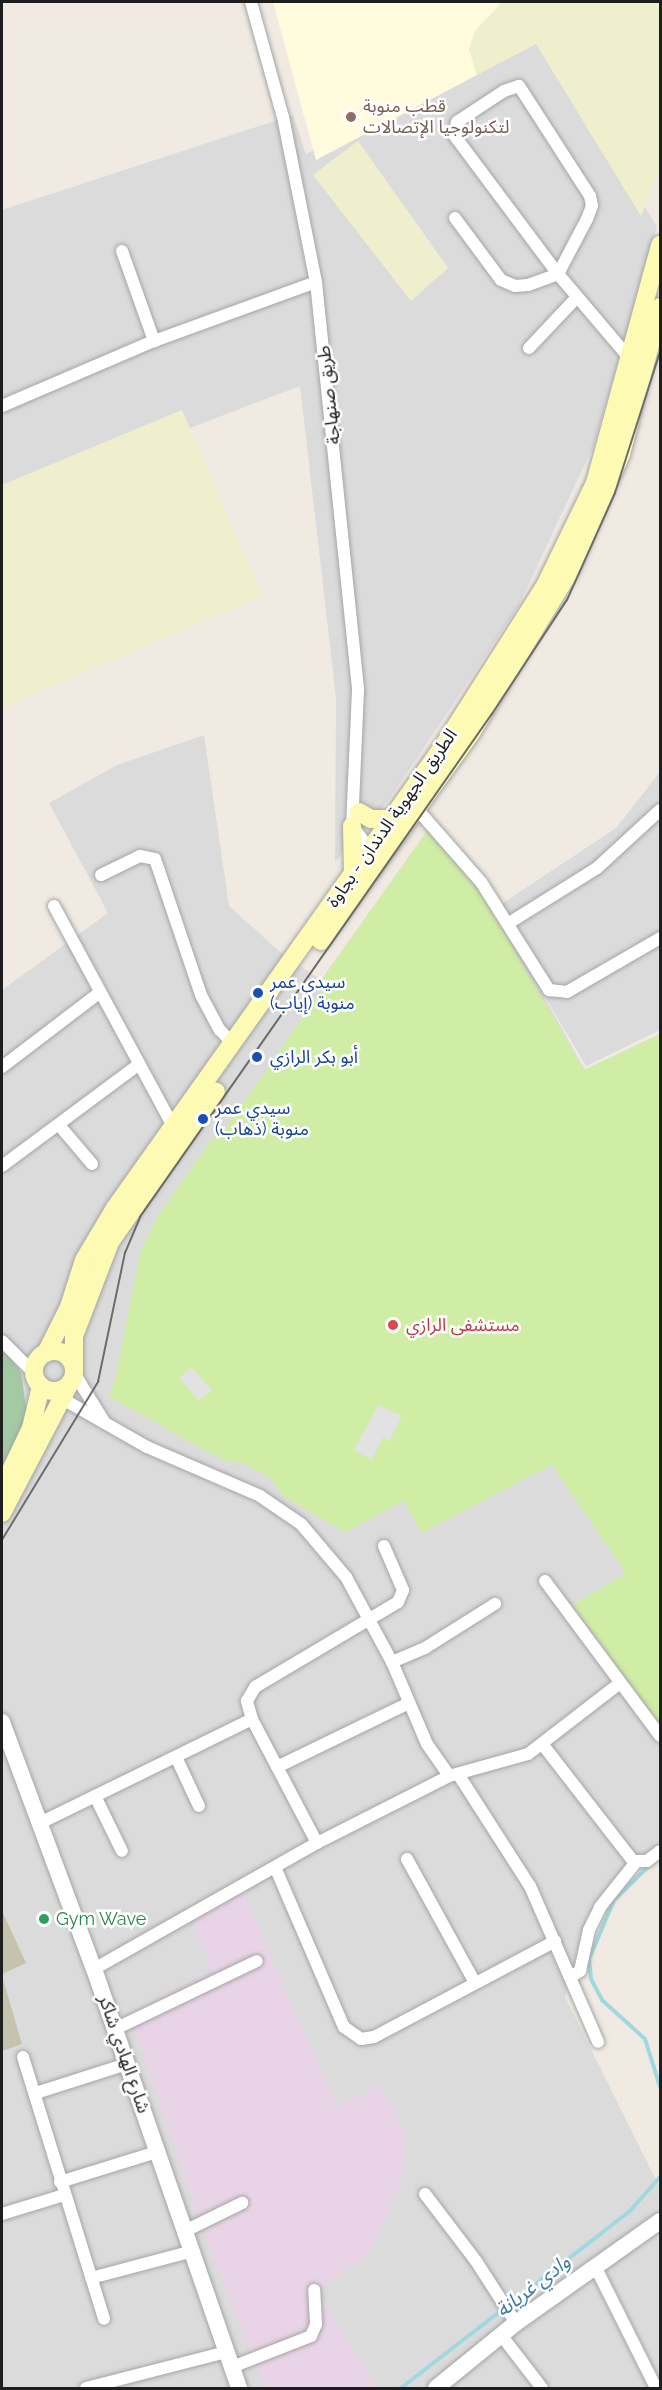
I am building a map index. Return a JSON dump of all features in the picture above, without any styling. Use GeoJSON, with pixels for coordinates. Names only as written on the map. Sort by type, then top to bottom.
{"type":"FeatureCollection","features":[{"type":"Feature","properties":{"kind":"main road","name":"الطريق الجهوية الدندان - بجاوة"},"geometry":{"type":"LineString","coordinates":[[2,1513],[51,1377],[84,1260],[115,1208],[179,1134],[378,850],[392,819],[484,687],[568,542],[595,483],[660,245]]}},
{"type":"Feature","properties":{"kind":"main road","name":"الطريق الجهوية الدندان - بجاوة"},"geometry":{"type":"LineString","coordinates":[[2,1489],[31,1428],[51,1377],[74,1336],[110,1242],[233,1044],[353,873],[417,809],[498,692],[570,572],[621,454],[660,307]]}},
{"type":"Feature","properties":{"kind":"main road"},"geometry":{"type":"LineString","coordinates":[[353,873],[354,811],[371,819],[392,819]]}},
{"type":"Feature","properties":{"kind":"street","name":"طريق صنهاجة"},"geometry":{"type":"LineString","coordinates":[[251,2],[283,117],[316,282],[358,690],[354,811]]}},
{"type":"Feature","properties":{"kind":"street"},"geometry":{"type":"LineString","coordinates":[[455,218],[507,284],[528,285],[558,274],[587,219],[592,201],[522,88],[515,85],[457,122],[454,135],[558,274],[630,358]]}},
{"type":"Feature","properties":{"kind":"street"},"geometry":{"type":"LineString","coordinates":[[122,250],[154,341]]}},
{"type":"Feature","properties":{"kind":"street"},"geometry":{"type":"LineString","coordinates":[[2,406],[154,341],[316,282]]}},
{"type":"Feature","properties":{"kind":"street"},"geometry":{"type":"LineString","coordinates":[[529,348],[577,297]]}},
{"type":"Feature","properties":{"kind":"street"},"geometry":{"type":"LineString","coordinates":[[417,809],[463,860],[509,923],[544,985],[561,993],[660,938]]}},
{"type":"Feature","properties":{"kind":"street"},"geometry":{"type":"LineString","coordinates":[[509,923],[597,868],[660,810]]}},
{"type":"Feature","properties":{"kind":"street"},"geometry":{"type":"LineString","coordinates":[[354,811],[378,850]]}},
{"type":"Feature","properties":{"kind":"street"},"geometry":{"type":"LineString","coordinates":[[101,875],[140,856],[155,859],[201,995],[219,1030],[233,1044]]}},
{"type":"Feature","properties":{"kind":"street"},"geometry":{"type":"LineString","coordinates":[[54,906],[138,1065],[179,1134]]}},
{"type":"Feature","properties":{"kind":"street"},"geometry":{"type":"LineString","coordinates":[[2,1067],[99,993]]}},
{"type":"Feature","properties":{"kind":"street"},"geometry":{"type":"LineString","coordinates":[[2,1166],[138,1065]]}},
{"type":"Feature","properties":{"kind":"street"},"geometry":{"type":"LineString","coordinates":[[59,1125],[92,1164]]}},
{"type":"Feature","properties":{"kind":"street"},"geometry":{"type":"LineString","coordinates":[[2,1341],[20,1359],[33,1361],[108,1427],[282,1509],[330,1555],[371,1619],[427,1744],[454,1775],[505,1843],[555,1941],[598,2042]]}},
{"type":"Feature","properties":{"kind":"street"},"geometry":{"type":"LineString","coordinates":[[51,1377],[108,1427]]}},
{"type":"Feature","properties":{"kind":"street"},"geometry":{"type":"LineString","coordinates":[[317,1843],[252,1719],[247,1701],[255,1687],[393,1608],[402,1597],[403,1590],[384,1546]]}},
{"type":"Feature","properties":{"kind":"street"},"geometry":{"type":"LineString","coordinates":[[545,1581],[660,1736]]}},
{"type":"Feature","properties":{"kind":"street"},"geometry":{"type":"LineString","coordinates":[[392,1662],[425,1648],[495,1604]]}},
{"type":"Feature","properties":{"kind":"street"},"geometry":{"type":"LineString","coordinates":[[94,1969],[317,1843],[454,1775],[514,1759],[543,1745],[620,1683]]}},
{"type":"Feature","properties":{"kind":"street"},"geometry":{"type":"LineString","coordinates":[[277,1767],[409,1703]]}},
{"type":"Feature","properties":{"kind":"street"},"geometry":{"type":"LineString","coordinates":[[40,1823],[252,1719]]}},
{"type":"Feature","properties":{"kind":"street","name":"شارع الهادي شاكر"},"geometry":{"type":"LineString","coordinates":[[2,1722],[94,1969],[239,2388]]}},
{"type":"Feature","properties":{"kind":"street"},"geometry":{"type":"LineString","coordinates":[[543,1745],[636,1862]]}},
{"type":"Feature","properties":{"kind":"street"},"geometry":{"type":"LineString","coordinates":[[176,1757],[199,1806]]}},
{"type":"Feature","properties":{"kind":"street"},"geometry":{"type":"LineString","coordinates":[[95,1796],[122,1851]]}},
{"type":"Feature","properties":{"kind":"street"},"geometry":{"type":"LineString","coordinates":[[570,1977],[580,1971],[589,1930],[600,1907],[636,1862],[646,1861],[660,1851]]}},
{"type":"Feature","properties":{"kind":"street"},"geometry":{"type":"LineString","coordinates":[[407,1859],[474,1981]]}},
{"type":"Feature","properties":{"kind":"street"},"geometry":{"type":"LineString","coordinates":[[275,1867],[348,2033],[361,2039],[374,2037],[474,1981],[555,1941]]}},
{"type":"Feature","properties":{"kind":"street"},"geometry":{"type":"LineString","coordinates":[[115,2029],[257,1961]]}},
{"type":"Feature","properties":{"kind":"street"},"geometry":{"type":"LineString","coordinates":[[23,2057],[104,2319]]}},
{"type":"Feature","properties":{"kind":"street"},"geometry":{"type":"LineString","coordinates":[[36,2093],[127,2064]]}},
{"type":"Feature","properties":{"kind":"street"},"geometry":{"type":"LineString","coordinates":[[2,2214],[158,2152]]}},
{"type":"Feature","properties":{"kind":"street"},"geometry":{"type":"LineString","coordinates":[[425,2194],[514,2320]]}},
{"type":"Feature","properties":{"kind":"street"},"geometry":{"type":"LineString","coordinates":[[186,2231],[242,2203]]}},
{"type":"Feature","properties":{"kind":"street"},"geometry":{"type":"LineString","coordinates":[[436,2388],[501,2335],[514,2320],[596,2268],[660,2221]]}},
{"type":"Feature","properties":{"kind":"street"},"geometry":{"type":"LineString","coordinates":[[91,2278],[193,2251]]}},
{"type":"Feature","properties":{"kind":"street"},"geometry":{"type":"LineString","coordinates":[[596,2268],[656,2388]]}},
{"type":"Feature","properties":{"kind":"street"},"geometry":{"type":"LineString","coordinates":[[86,2388],[229,2359],[311,2336],[316,2324],[314,2290]]}},
{"type":"Feature","properties":{"kind":"street"},"geometry":{"type":"LineString","coordinates":[[501,2335],[542,2388]]}},
{"type":"Feature","properties":{"kind":"shaded area","name":"قطب منوبة لتكنولوجيا الإتصالات"},"geometry":{"type":"Polygon","coordinates":[[[273,2],[502,2],[475,31],[469,49],[477,75],[316,160],[273,2]]]}},
{"type":"Feature","properties":{"kind":"shaded area"},"geometry":{"type":"Polygon","coordinates":[[[541,32],[657,227],[594,445],[518,607],[388,801],[335,862],[336,698],[300,386],[2,500],[2,210],[293,115],[306,154],[541,32]]]}},
{"type":"Feature","properties":{"kind":"shaded area"},"geometry":{"type":"Polygon","coordinates":[[[204,735],[229,906],[280,952],[321,980],[430,827],[494,909],[616,828],[660,772],[660,1030],[586,1066],[532,975],[585,1070],[660,1034],[660,1850],[623,1874],[587,1919],[565,1997],[660,2188],[660,2388],[2,2388],[2,990],[108,913],[49,803],[117,765],[204,735]]]}},
{"type":"Feature","properties":{"kind":"shaded area"},"geometry":{"type":"Polygon","coordinates":[[[191,1367],[212,1390],[199,1401],[179,1378],[191,1367]]]}},
{"type":"Feature","properties":{"kind":"shaded area"},"geometry":{"type":"Polygon","coordinates":[[[378,1405],[402,1416],[389,1442],[383,1437],[372,1460],[354,1450],[378,1405]]]}},
{"type":"Feature","properties":{"kind":"shaded area"},"geometry":{"type":"Polygon","coordinates":[[[242,1891],[337,2107],[380,2085],[407,2134],[399,2186],[369,2253],[317,2291],[376,2388],[265,2388],[200,2222],[130,2013],[212,1971],[191,1919],[242,1891]]]}},
{"type":"Feature","properties":{"kind":"shaded area"},"geometry":{"type":"Polygon","coordinates":[[[2,1911],[26,1963],[2,1974],[2,1911]]]}},
{"type":"Feature","properties":{"kind":"shaded area"},"geometry":{"type":"Polygon","coordinates":[[[2,1976],[22,2044],[2,2051],[2,1976]]]}},
{"type":"Feature","properties":{"kind":"green space"},"geometry":{"type":"Polygon","coordinates":[[[502,2],[660,2],[660,167],[641,216],[536,44],[477,75],[469,49],[475,31],[502,2]]]}},
{"type":"Feature","properties":{"kind":"green space"},"geometry":{"type":"Polygon","coordinates":[[[358,141],[448,268],[411,301],[313,175],[358,141]]]}},
{"type":"Feature","properties":{"kind":"green space"},"geometry":{"type":"Polygon","coordinates":[[[182,410],[263,596],[2,708],[2,485],[182,410]]]}},
{"type":"Feature","properties":{"kind":"green space","name":"مستشفى الرازي"},"geometry":{"type":"Polygon","coordinates":[[[430,827],[475,882],[584,1070],[660,1034],[660,1725],[573,1605],[626,1573],[552,1465],[421,1533],[404,1501],[345,1532],[283,1496],[269,1477],[244,1463],[223,1460],[108,1396],[116,1376],[140,1253],[156,1219],[216,1133],[221,1135],[326,984],[321,981],[430,827]]]}},
{"type":"Feature","properties":{"kind":"green space"},"geometry":{"type":"Polygon","coordinates":[[[3,1349],[21,1372],[27,1414],[24,1428],[2,1468],[3,1349]]]}},
{"type":"Feature","properties":{"kind":"waterway","name":"وادي غريانة"},"geometry":{"type":"LineString","coordinates":[[650,1865],[614,1900],[589,1959],[591,1979],[602,2000],[645,2039],[660,2087]]}},
{"type":"Feature","properties":{"kind":"waterway","name":"وادي غريانة"},"geometry":{"type":"LineString","coordinates":[[401,2388],[630,2211],[660,2177]]}},
{"type":"Feature","properties":{"kind":"tram line"},"geometry":{"type":"LineString","coordinates":[[2,1540],[98,1382],[125,1253],[140,1217],[492,714],[567,600],[615,493],[660,352]]}},
{"type":"Feature","properties":{"kind":"place","name":"قطب منوبة لتكنولوجيا الإتصالات"},"geometry":{"type":"Point","coordinates":[351,117]}},
{"type":"Feature","properties":{"kind":"place","name":"سيدي عمر منوبة (إياب)"},"geometry":{"type":"Point","coordinates":[258,993]}},
{"type":"Feature","properties":{"kind":"place","name":"أبو بكر الرازي"},"geometry":{"type":"Point","coordinates":[257,1057]}},
{"type":"Feature","properties":{"kind":"place","name":"سيدي عمر منوبة (ذهاب)"},"geometry":{"type":"Point","coordinates":[203,1119]}},
{"type":"Feature","properties":{"kind":"place","name":"مستشفى الرازي"},"geometry":{"type":"Point","coordinates":[393,1325]}},
{"type":"Feature","properties":{"kind":"place","name":"Gym Wave"},"geometry":{"type":"Point","coordinates":[44,1919]}}]}
